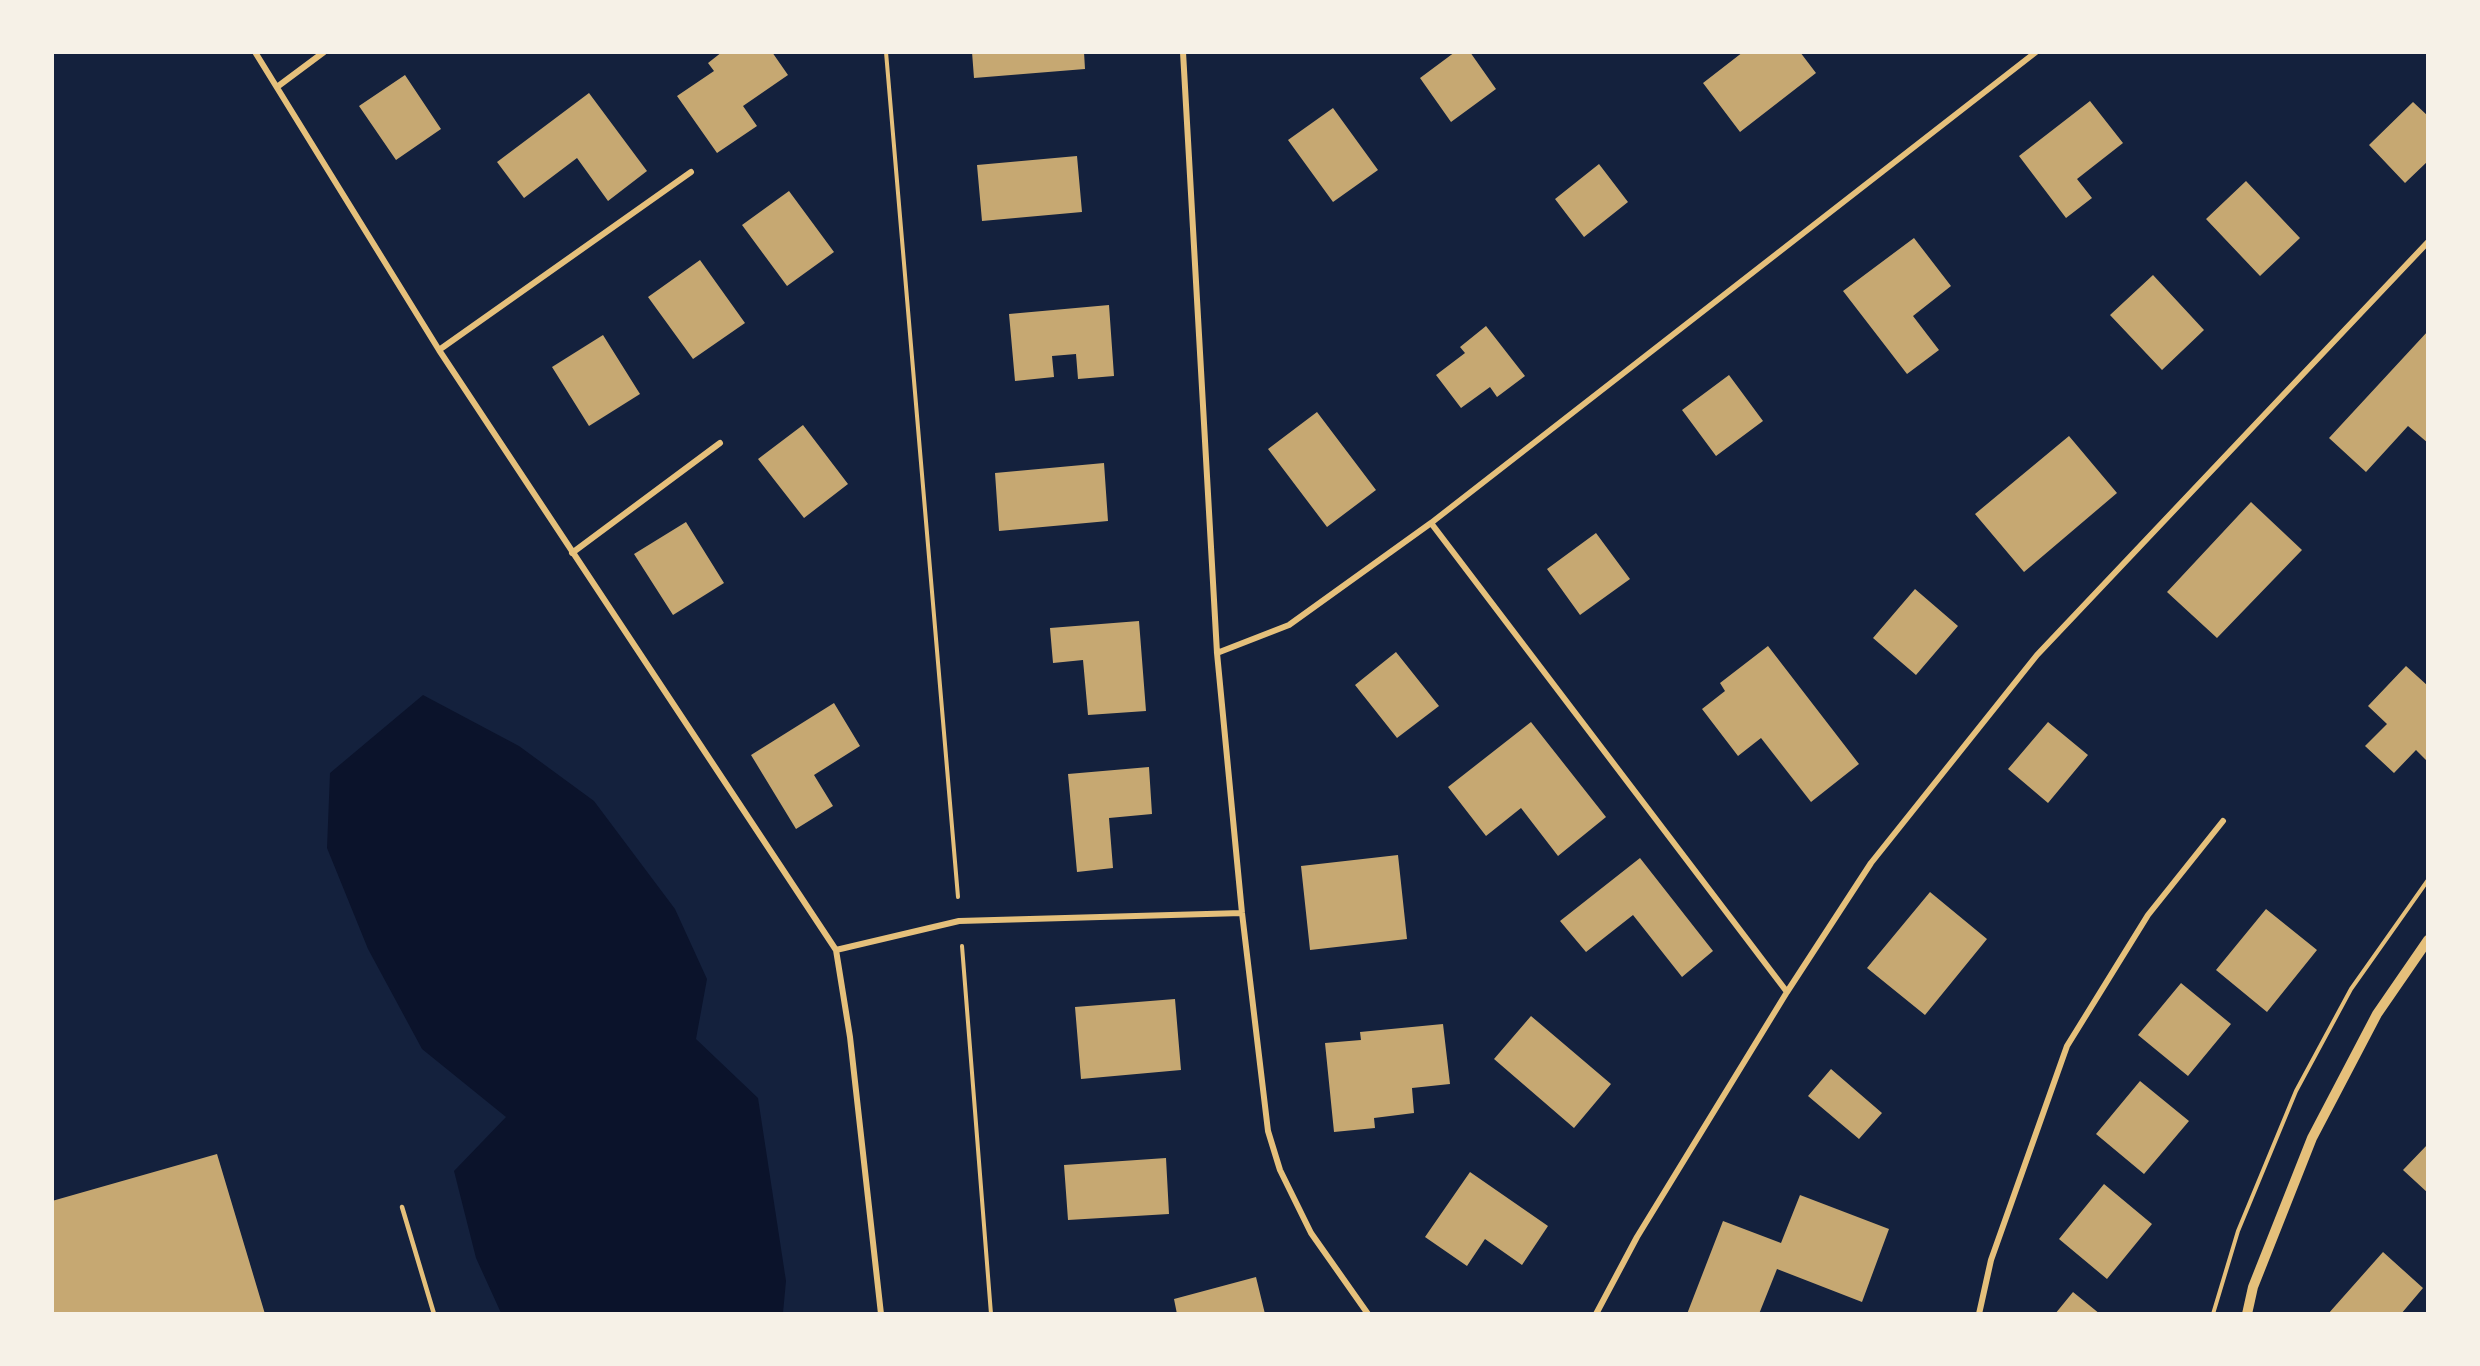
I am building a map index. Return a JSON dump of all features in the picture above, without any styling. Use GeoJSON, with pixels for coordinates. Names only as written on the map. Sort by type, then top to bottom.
{"type":"FeatureCollection","features":[{"type":"Feature","properties":{"kind":"street"},"geometry":{"type":"LineString","coordinates":[[255,52],[439,350],[836,950],[850,1037],[881,1314]]}},
{"type":"Feature","properties":{"kind":"street"},"geometry":{"type":"LineString","coordinates":[[277,87],[324,52]]}},
{"type":"Feature","properties":{"kind":"street"},"geometry":{"type":"LineString","coordinates":[[1217,653],[1289,625],[1431,523],[2036,52]]}},
{"type":"Feature","properties":{"kind":"street"},"geometry":{"type":"LineString","coordinates":[[1183,53],[1217,653],[1242,913],[1268,1131],[1280,1170],[1311,1233],[1368,1314]]}},
{"type":"Feature","properties":{"kind":"street"},"geometry":{"type":"LineString","coordinates":[[439,350],[691,172]]}},
{"type":"Feature","properties":{"kind":"street"},"geometry":{"type":"LineString","coordinates":[[1596,1314],[1637,1237],[1787,992],[1870,863],[2037,655],[2427,242]]}},
{"type":"Feature","properties":{"kind":"street"},"geometry":{"type":"LineString","coordinates":[[572,553],[720,443]]}},
{"type":"Feature","properties":{"kind":"street"},"geometry":{"type":"LineString","coordinates":[[1431,523],[1787,992]]}},
{"type":"Feature","properties":{"kind":"street"},"geometry":{"type":"LineString","coordinates":[[1979,1314],[1991,1260],[2067,1046],[2148,915],[2223,820]]}},
{"type":"Feature","properties":{"kind":"street"},"geometry":{"type":"LineString","coordinates":[[836,950],[959,921],[1242,913]]}},
{"type":"Feature","properties":{"kind":"street"},"geometry":{"type":"LineString","coordinates":[[2247,1314],[2253,1287],[2312,1138],[2377,1014],[2427,940]]}},
{"type":"Feature","properties":{"kind":"lane"},"geometry":{"type":"LineString","coordinates":[[402,1207],[434,1314]]}},
{"type":"Feature","properties":{"kind":"path"},"geometry":{"type":"LineString","coordinates":[[886,52],[991,1314]]}},
{"type":"Feature","properties":{"kind":"water"},"geometry":{"type":"Polygon","coordinates":[[[423,695],[519,746],[594,801],[675,909],[707,979],[696,1039],[758,1098],[786,1281],[783,1313],[501,1313],[476,1258],[454,1171],[506,1117],[422,1049],[368,949],[327,848],[330,773],[423,695]]]}},
{"type":"Feature","properties":{"kind":"building"},"geometry":{"type":"Polygon","coordinates":[[[722,52],[772,52],[788,75],[743,106],[757,126],[717,153],[677,96],[714,71],[708,63],[722,52]]]}},
{"type":"Feature","properties":{"kind":"building"},"geometry":{"type":"Polygon","coordinates":[[[972,52],[1084,52],[1085,69],[974,78],[972,52]]]}},
{"type":"Feature","properties":{"kind":"building"},"geometry":{"type":"Polygon","coordinates":[[[1455,52],[1470,52],[1496,89],[1451,122],[1420,78],[1455,52]]]}},
{"type":"Feature","properties":{"kind":"building"},"geometry":{"type":"Polygon","coordinates":[[[1743,52],[1800,52],[1816,73],[1740,132],[1703,83],[1743,52]]]}},
{"type":"Feature","properties":{"kind":"building"},"geometry":{"type":"Polygon","coordinates":[[[405,75],[441,129],[396,160],[359,106],[405,75]]]}},
{"type":"Feature","properties":{"kind":"building"},"geometry":{"type":"Polygon","coordinates":[[[589,93],[647,171],[608,201],[577,158],[524,198],[497,162],[589,93]]]}},
{"type":"Feature","properties":{"kind":"building"},"geometry":{"type":"Polygon","coordinates":[[[2090,101],[2123,143],[2077,179],[2092,198],[2066,218],[2019,156],[2090,101]]]}},
{"type":"Feature","properties":{"kind":"building"},"geometry":{"type":"Polygon","coordinates":[[[2413,102],[2428,116],[2428,161],[2405,183],[2369,145],[2413,102]]]}},
{"type":"Feature","properties":{"kind":"building"},"geometry":{"type":"Polygon","coordinates":[[[1333,108],[1378,170],[1333,202],[1288,140],[1333,108]]]}},
{"type":"Feature","properties":{"kind":"building"},"geometry":{"type":"Polygon","coordinates":[[[1077,156],[1082,212],[982,221],[977,165],[1077,156]]]}},
{"type":"Feature","properties":{"kind":"building"},"geometry":{"type":"Polygon","coordinates":[[[1599,164],[1628,202],[1584,237],[1555,199],[1599,164]]]}},
{"type":"Feature","properties":{"kind":"building"},"geometry":{"type":"Polygon","coordinates":[[[2246,181],[2300,238],[2260,276],[2206,219],[2246,181]]]}},
{"type":"Feature","properties":{"kind":"building"},"geometry":{"type":"Polygon","coordinates":[[[789,191],[834,252],[787,286],[742,225],[789,191]]]}},
{"type":"Feature","properties":{"kind":"building"},"geometry":{"type":"Polygon","coordinates":[[[1914,238],[1951,286],[1913,316],[1939,350],[1907,374],[1843,291],[1914,238]]]}},
{"type":"Feature","properties":{"kind":"building"},"geometry":{"type":"Polygon","coordinates":[[[700,260],[745,323],[693,359],[648,297],[700,260]]]}},
{"type":"Feature","properties":{"kind":"building"},"geometry":{"type":"Polygon","coordinates":[[[2153,275],[2204,330],[2162,370],[2110,315],[2153,275]]]}},
{"type":"Feature","properties":{"kind":"building"},"geometry":{"type":"Polygon","coordinates":[[[1109,305],[1114,376],[1078,379],[1076,354],[1052,356],[1054,377],[1015,381],[1009,314],[1109,305]]]}},
{"type":"Feature","properties":{"kind":"building"},"geometry":{"type":"Polygon","coordinates":[[[1486,326],[1525,376],[1497,397],[1490,387],[1461,408],[1436,375],[1465,353],[1460,347],[1486,326]]]}},
{"type":"Feature","properties":{"kind":"building"},"geometry":{"type":"Polygon","coordinates":[[[2428,331],[2428,443],[2408,426],[2366,472],[2329,438],[2428,331]]]}},
{"type":"Feature","properties":{"kind":"building"},"geometry":{"type":"Polygon","coordinates":[[[603,335],[640,394],[589,426],[552,367],[603,335]]]}},
{"type":"Feature","properties":{"kind":"building"},"geometry":{"type":"Polygon","coordinates":[[[1729,375],[1763,421],[1716,456],[1682,410],[1729,375]]]}},
{"type":"Feature","properties":{"kind":"building"},"geometry":{"type":"Polygon","coordinates":[[[1317,412],[1376,490],[1327,527],[1268,449],[1317,412]]]}},
{"type":"Feature","properties":{"kind":"building"},"geometry":{"type":"Polygon","coordinates":[[[803,425],[848,484],[804,518],[758,459],[803,425]]]}},
{"type":"Feature","properties":{"kind":"building"},"geometry":{"type":"Polygon","coordinates":[[[2069,436],[2117,493],[2024,572],[1975,514],[2069,436]]]}},
{"type":"Feature","properties":{"kind":"building"},"geometry":{"type":"Polygon","coordinates":[[[1104,463],[1108,521],[999,531],[995,473],[1104,463]]]}},
{"type":"Feature","properties":{"kind":"building"},"geometry":{"type":"Polygon","coordinates":[[[2251,502],[2302,550],[2217,638],[2167,592],[2251,502]]]}},
{"type":"Feature","properties":{"kind":"building"},"geometry":{"type":"Polygon","coordinates":[[[686,522],[724,583],[673,615],[634,554],[686,522]]]}},
{"type":"Feature","properties":{"kind":"building"},"geometry":{"type":"Polygon","coordinates":[[[1596,533],[1630,579],[1580,615],[1547,569],[1596,533]]]}},
{"type":"Feature","properties":{"kind":"building"},"geometry":{"type":"Polygon","coordinates":[[[1915,589],[1958,626],[1916,675],[1873,638],[1915,589]]]}},
{"type":"Feature","properties":{"kind":"building"},"geometry":{"type":"Polygon","coordinates":[[[1139,621],[1146,711],[1088,715],[1083,660],[1053,663],[1050,628],[1139,621]]]}},
{"type":"Feature","properties":{"kind":"building"},"geometry":{"type":"Polygon","coordinates":[[[1768,646],[1859,764],[1811,802],[1761,738],[1738,756],[1702,709],[1725,691],[1720,683],[1768,646]]]}},
{"type":"Feature","properties":{"kind":"building"},"geometry":{"type":"Polygon","coordinates":[[[1396,652],[1439,706],[1397,738],[1355,685],[1396,652]]]}},
{"type":"Feature","properties":{"kind":"building"},"geometry":{"type":"Polygon","coordinates":[[[2406,666],[2428,686],[2428,762],[2416,750],[2394,773],[2365,746],[2387,724],[2368,706],[2406,666]]]}},
{"type":"Feature","properties":{"kind":"building"},"geometry":{"type":"Polygon","coordinates":[[[834,703],[860,746],[814,775],[833,806],[796,829],[751,755],[834,703]]]}},
{"type":"Feature","properties":{"kind":"building"},"geometry":{"type":"Polygon","coordinates":[[[1531,722],[1606,817],[1558,856],[1521,808],[1486,836],[1448,787],[1531,722]]]}},
{"type":"Feature","properties":{"kind":"building"},"geometry":{"type":"Polygon","coordinates":[[[2048,722],[2088,755],[2048,803],[2008,769],[2048,722]]]}},
{"type":"Feature","properties":{"kind":"building"},"geometry":{"type":"Polygon","coordinates":[[[1149,767],[1152,814],[1109,818],[1113,868],[1077,872],[1068,774],[1149,767]]]}},
{"type":"Feature","properties":{"kind":"building"},"geometry":{"type":"Polygon","coordinates":[[[1398,855],[1407,939],[1310,950],[1301,866],[1398,855]]]}},
{"type":"Feature","properties":{"kind":"building"},"geometry":{"type":"Polygon","coordinates":[[[1640,858],[1713,951],[1682,977],[1633,915],[1586,952],[1560,921],[1640,858]]]}},
{"type":"Feature","properties":{"kind":"building"},"geometry":{"type":"Polygon","coordinates":[[[1930,892],[1987,939],[1925,1015],[1867,968],[1930,892]]]}},
{"type":"Feature","properties":{"kind":"building"},"geometry":{"type":"Polygon","coordinates":[[[2266,909],[2317,950],[2267,1012],[2216,970],[2266,909]]]}},
{"type":"Feature","properties":{"kind":"building"},"geometry":{"type":"Polygon","coordinates":[[[2181,983],[2231,1024],[2188,1076],[2138,1035],[2181,983]]]}},
{"type":"Feature","properties":{"kind":"building"},"geometry":{"type":"Polygon","coordinates":[[[1175,999],[1181,1070],[1081,1079],[1075,1007],[1175,999]]]}},
{"type":"Feature","properties":{"kind":"building"},"geometry":{"type":"Polygon","coordinates":[[[1531,1016],[1611,1084],[1574,1128],[1494,1059],[1531,1016]]]}},
{"type":"Feature","properties":{"kind":"building"},"geometry":{"type":"Polygon","coordinates":[[[1443,1024],[1450,1084],[1412,1088],[1414,1113],[1374,1118],[1375,1128],[1334,1132],[1325,1043],[1361,1040],[1360,1032],[1443,1024]]]}},
{"type":"Feature","properties":{"kind":"building"},"geometry":{"type":"Polygon","coordinates":[[[1831,1069],[1882,1113],[1859,1139],[1808,1096],[1831,1069]]]}},
{"type":"Feature","properties":{"kind":"building"},"geometry":{"type":"Polygon","coordinates":[[[2140,1081],[2189,1121],[2144,1174],[2096,1134],[2140,1081]]]}},
{"type":"Feature","properties":{"kind":"building"},"geometry":{"type":"Polygon","coordinates":[[[2428,1144],[2428,1193],[2403,1170],[2428,1144]]]}},
{"type":"Feature","properties":{"kind":"building"},"geometry":{"type":"Polygon","coordinates":[[[217,1154],[265,1314],[52,1314],[52,1201],[217,1154]]]}},
{"type":"Feature","properties":{"kind":"building"},"geometry":{"type":"Polygon","coordinates":[[[1166,1158],[1169,1214],[1068,1220],[1064,1165],[1166,1158]]]}},
{"type":"Feature","properties":{"kind":"building"},"geometry":{"type":"Polygon","coordinates":[[[1470,1172],[1548,1226],[1522,1265],[1485,1239],[1467,1266],[1425,1237],[1470,1172]]]}},
{"type":"Feature","properties":{"kind":"building"},"geometry":{"type":"Polygon","coordinates":[[[2104,1184],[2152,1224],[2107,1279],[2059,1239],[2104,1184]]]}},
{"type":"Feature","properties":{"kind":"building"},"geometry":{"type":"Polygon","coordinates":[[[1800,1195],[1889,1229],[1862,1302],[1777,1269],[1759,1314],[1687,1314],[1723,1221],[1781,1243],[1800,1195]]]}},
{"type":"Feature","properties":{"kind":"building"},"geometry":{"type":"Polygon","coordinates":[[[2383,1252],[2423,1288],[2401,1314],[2328,1314],[2383,1252]]]}},
{"type":"Feature","properties":{"kind":"building"},"geometry":{"type":"Polygon","coordinates":[[[1256,1277],[1265,1314],[1177,1314],[1174,1299],[1256,1277]]]}},
{"type":"Feature","properties":{"kind":"building"},"geometry":{"type":"Polygon","coordinates":[[[2073,1292],[2100,1314],[2055,1314],[2073,1292]]]}}]}
